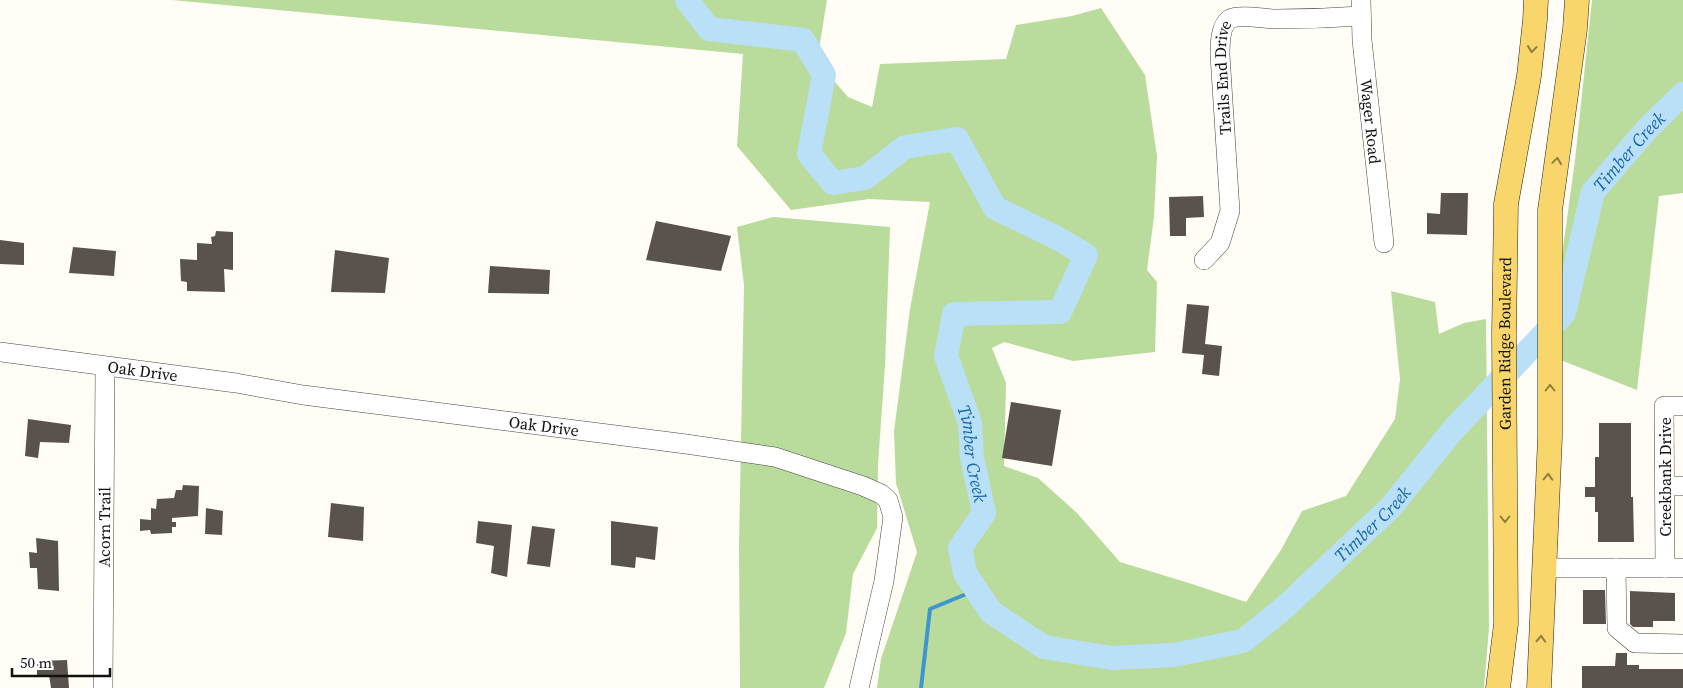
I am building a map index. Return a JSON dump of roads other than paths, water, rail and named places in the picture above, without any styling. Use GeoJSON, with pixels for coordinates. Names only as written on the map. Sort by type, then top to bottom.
{"type":"FeatureCollection","features":[{"type":"Feature","properties":{"kind":"main road","name":"Garden Ridge Boulevard"},"geometry":{"type":"LineString","coordinates":[[1498,688],[1506,624],[1504,453],[1506,204],[1529,76],[1536,0]]}},
{"type":"Feature","properties":{"kind":"main road"},"geometry":{"type":"LineString","coordinates":[[1539,688],[1550,437],[1550,210],[1575,29],[1577,0]]}},
{"type":"Feature","properties":{"kind":"street","name":"Wager Road"},"geometry":{"type":"LineString","coordinates":[[1361,8],[1362,40],[1384,243]]}},
{"type":"Feature","properties":{"kind":"street","name":"Trails End Drive"},"geometry":{"type":"LineString","coordinates":[[1204,260],[1220,243],[1230,210],[1220,55],[1221,38],[1225,25],[1231,19],[1246,18],[1322,19],[1361,8]]}},
{"type":"Feature","properties":{"kind":"street","name":"Oak Drive"},"geometry":{"type":"LineString","coordinates":[[0,352],[236,383],[369,404],[775,457],[864,486],[881,494],[888,500],[893,517],[884,581],[859,688]]}},
{"type":"Feature","properties":{"kind":"street","name":"Acorn Trail"},"geometry":{"type":"LineString","coordinates":[[103,688],[105,367]]}},
{"type":"Feature","properties":{"kind":"street","name":"Creekbank Drive"},"geometry":{"type":"LineString","coordinates":[[1674,568],[1674,486],[1664,406],[1683,406]]}},
{"type":"Feature","properties":{"kind":"street"},"geometry":{"type":"LineString","coordinates":[[1545,568],[1674,568]]}},
{"type":"Feature","properties":{"kind":"street"},"geometry":{"type":"LineString","coordinates":[[1616,568],[1617,628],[1635,643],[1683,644]]}},
{"type":"Feature","properties":{"kind":"waterway","name":"Timber Creek"},"geometry":{"type":"LineString","coordinates":[[687,0],[709,29],[803,40],[824,75],[809,154],[833,183],[865,178],[905,147],[957,139],[995,208],[1057,238],[1086,255],[1060,312],[954,314],[946,356],[970,423],[972,458],[984,513],[960,548],[965,573],[991,612],[1044,647],[1111,658],[1174,655],[1243,641],[1284,608],[1391,507],[1452,431],[1564,313],[1593,192],[1647,129],[1683,94]]}},
{"type":"Feature","properties":{"kind":"waterway"},"geometry":{"type":"LineString","coordinates":[[921,688],[930,609],[976,590]]}}]}
